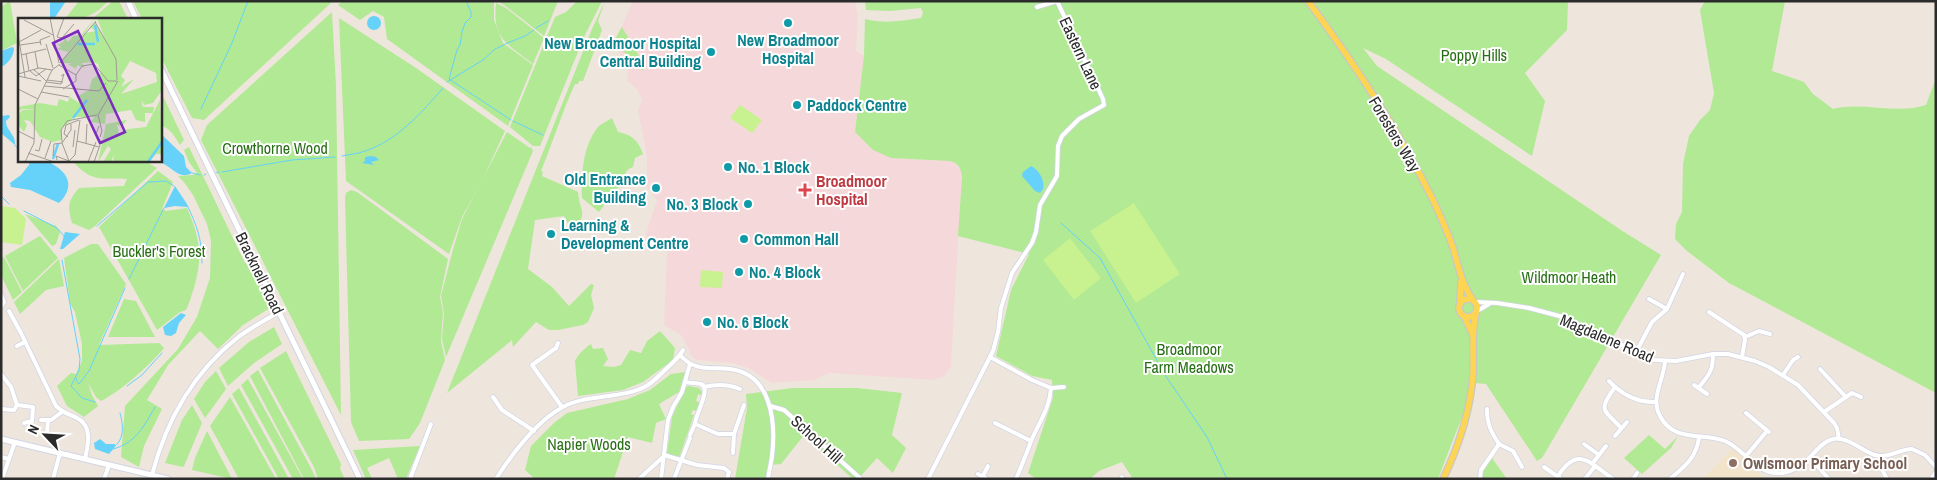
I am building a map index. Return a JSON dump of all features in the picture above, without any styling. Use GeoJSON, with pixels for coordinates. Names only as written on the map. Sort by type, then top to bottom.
{"type":"FeatureCollection","features":[{"type":"Feature","properties":{"kind":"main road"},"geometry":{"type":"LineString","coordinates":[[128,1],[136,18]]}},
{"type":"Feature","properties":{"kind":"main road","name":"Foresters Way"},"geometry":{"type":"LineString","coordinates":[[1308,1],[1368,88],[1418,171],[1444,223],[1454,250],[1461,278],[1474,301]]}},
{"type":"Feature","properties":{"kind":"main road","name":"Bracknell Road"},"geometry":{"type":"LineString","coordinates":[[161,69],[360,479]]}},
{"type":"Feature","properties":{"kind":"main road","name":"Foresters Way"},"geometry":{"type":"LineString","coordinates":[[1460,306],[1461,278]]}},
{"type":"Feature","properties":{"kind":"main road"},"geometry":{"type":"LineString","coordinates":[[1443,479],[1457,445],[1469,404],[1476,312],[1474,301],[1465,300],[1460,306],[1460,312],[1464,316],[1474,337]]}},
{"type":"Feature","properties":{"kind":"main road"},"geometry":{"type":"LineString","coordinates":[[1464,316],[1471,316],[1476,312]]}},
{"type":"Feature","properties":{"kind":"main road"},"geometry":{"type":"LineString","coordinates":[[1,439],[168,479]]}},
{"type":"Feature","properties":{"kind":"street"},"geometry":{"type":"LineString","coordinates":[[1037,8],[1057,1]]}},
{"type":"Feature","properties":{"kind":"street","name":"Eastern Lane"},"geometry":{"type":"LineString","coordinates":[[990,357],[998,332],[1001,308],[1012,273],[1032,243],[1036,232],[1040,206],[1057,176],[1058,146],[1062,136],[1079,119],[1104,105],[1103,99],[1057,1]]}},
{"type":"Feature","properties":{"kind":"street"},"geometry":{"type":"LineString","coordinates":[[1636,352],[1652,322],[1667,309],[1683,274]]}},
{"type":"Feature","properties":{"kind":"street"},"geometry":{"type":"LineString","coordinates":[[1,294],[4,302],[1,307]]}},
{"type":"Feature","properties":{"kind":"street"},"geometry":{"type":"LineString","coordinates":[[1649,299],[1667,309]]}},
{"type":"Feature","properties":{"kind":"street","name":"Magdalene Road"},"geometry":{"type":"LineString","coordinates":[[1474,301],[1529,308],[1563,317],[1654,360],[1676,361],[1713,354],[1742,357],[1769,367],[1798,385],[1837,428],[1839,439]]}},
{"type":"Feature","properties":{"kind":"street"},"geometry":{"type":"LineString","coordinates":[[1476,312],[1491,304]]}},
{"type":"Feature","properties":{"kind":"street"},"geometry":{"type":"LineString","coordinates":[[8,311],[21,333],[54,402],[62,412],[81,420],[87,428],[88,436],[85,459]]}},
{"type":"Feature","properties":{"kind":"street"},"geometry":{"type":"LineString","coordinates":[[152,475],[167,430],[194,383],[229,345],[257,324],[279,312]]}},
{"type":"Feature","properties":{"kind":"street"},"geometry":{"type":"LineString","coordinates":[[1709,312],[1745,337]]}},
{"type":"Feature","properties":{"kind":"street"},"geometry":{"type":"LineString","coordinates":[[1745,337],[1758,331],[1770,334]]}},
{"type":"Feature","properties":{"kind":"street"},"geometry":{"type":"LineString","coordinates":[[1742,357],[1745,337]]}},
{"type":"Feature","properties":{"kind":"street"},"geometry":{"type":"LineString","coordinates":[[17,346],[25,342]]}},
{"type":"Feature","properties":{"kind":"street"},"geometry":{"type":"LineString","coordinates":[[558,344],[556,348],[532,365],[562,407]]}},
{"type":"Feature","properties":{"kind":"street"},"geometry":{"type":"LineString","coordinates":[[496,479],[514,452],[547,418],[562,407],[574,402],[625,392],[647,385],[683,350]]}},
{"type":"Feature","properties":{"kind":"street"},"geometry":{"type":"LineString","coordinates":[[1699,387],[1711,373],[1713,354]]}},
{"type":"Feature","properties":{"kind":"street"},"geometry":{"type":"LineString","coordinates":[[680,355],[690,364],[698,367],[731,369],[742,372],[763,389],[770,406],[772,455],[768,479]]}},
{"type":"Feature","properties":{"kind":"street"},"geometry":{"type":"LineString","coordinates":[[928,479],[990,357],[1051,388],[1064,387]]}},
{"type":"Feature","properties":{"kind":"street"},"geometry":{"type":"LineString","coordinates":[[1784,375],[1793,360],[1798,357]]}},
{"type":"Feature","properties":{"kind":"street"},"geometry":{"type":"LineString","coordinates":[[1665,361],[1664,373],[1656,402],[1659,414],[1668,427],[1686,436],[1721,440],[1731,444],[1754,465],[1769,472],[1781,473],[1798,468],[1832,439],[1839,439],[1880,456],[1912,449],[1925,455],[1936,467]]}},
{"type":"Feature","properties":{"kind":"street"},"geometry":{"type":"LineString","coordinates":[[661,479],[668,420],[682,392],[690,364]]}},
{"type":"Feature","properties":{"kind":"street"},"geometry":{"type":"LineString","coordinates":[[1820,369],[1845,396]]}},
{"type":"Feature","properties":{"kind":"street"},"geometry":{"type":"LineString","coordinates":[[1,374],[10,387],[17,405]]}},
{"type":"Feature","properties":{"kind":"street"},"geometry":{"type":"LineString","coordinates":[[1609,381],[1624,394],[1634,399],[1656,402]]}},
{"type":"Feature","properties":{"kind":"street"},"geometry":{"type":"LineString","coordinates":[[685,382],[704,386],[732,386],[740,389]]}},
{"type":"Feature","properties":{"kind":"street"},"geometry":{"type":"LineString","coordinates":[[1694,385],[1707,394]]}},
{"type":"Feature","properties":{"kind":"street"},"geometry":{"type":"LineString","coordinates":[[674,479],[706,392],[704,386]]}},
{"type":"Feature","properties":{"kind":"street"},"geometry":{"type":"LineString","coordinates":[[1615,387],[1606,399],[1604,406],[1606,413],[1621,428]]}},
{"type":"Feature","properties":{"kind":"street"},"geometry":{"type":"LineString","coordinates":[[1016,479],[1046,410],[1051,396],[1051,388]]}},
{"type":"Feature","properties":{"kind":"street"},"geometry":{"type":"LineString","coordinates":[[1824,412],[1852,393],[1860,397]]}},
{"type":"Feature","properties":{"kind":"street"},"geometry":{"type":"LineString","coordinates":[[493,397],[502,410],[534,431]]}},
{"type":"Feature","properties":{"kind":"street"},"geometry":{"type":"LineString","coordinates":[[1,409],[14,410],[17,405]]}},
{"type":"Feature","properties":{"kind":"street"},"geometry":{"type":"LineString","coordinates":[[17,405],[33,406],[32,421],[24,423]]}},
{"type":"Feature","properties":{"kind":"street"},"geometry":{"type":"LineString","coordinates":[[733,453],[734,434],[744,405]]}},
{"type":"Feature","properties":{"kind":"street","name":"School Hill"},"geometry":{"type":"LineString","coordinates":[[770,406],[784,410],[861,479]]}},
{"type":"Feature","properties":{"kind":"street"},"geometry":{"type":"LineString","coordinates":[[1487,409],[1487,421],[1499,444],[1513,451],[1522,467]]}},
{"type":"Feature","properties":{"kind":"street"},"geometry":{"type":"LineString","coordinates":[[41,420],[48,421],[62,412]]}},
{"type":"Feature","properties":{"kind":"street"},"geometry":{"type":"LineString","coordinates":[[1746,413],[1768,431],[1746,456]]}},
{"type":"Feature","properties":{"kind":"street"},"geometry":{"type":"LineString","coordinates":[[47,434],[48,421]]}},
{"type":"Feature","properties":{"kind":"street"},"geometry":{"type":"LineString","coordinates":[[1615,436],[1627,422]]}},
{"type":"Feature","properties":{"kind":"street"},"geometry":{"type":"LineString","coordinates":[[995,423],[1032,440]]}},
{"type":"Feature","properties":{"kind":"street"},"geometry":{"type":"LineString","coordinates":[[410,479],[431,424]]}},
{"type":"Feature","properties":{"kind":"street"},"geometry":{"type":"LineString","coordinates":[[695,424],[718,434],[734,434]]}},
{"type":"Feature","properties":{"kind":"street"},"geometry":{"type":"LineString","coordinates":[[999,432],[1003,427]]}},
{"type":"Feature","properties":{"kind":"street"},"geometry":{"type":"LineString","coordinates":[[1672,478],[1692,459],[1697,450],[1699,438]]}},
{"type":"Feature","properties":{"kind":"street"},"geometry":{"type":"LineString","coordinates":[[2,479],[15,442]]}},
{"type":"Feature","properties":{"kind":"street"},"geometry":{"type":"LineString","coordinates":[[1480,479],[1481,470],[1499,444]]}},
{"type":"Feature","properties":{"kind":"street"},"geometry":{"type":"LineString","coordinates":[[1584,444],[1599,455]]}},
{"type":"Feature","properties":{"kind":"street"},"geometry":{"type":"LineString","coordinates":[[1585,479],[1606,446]]}},
{"type":"Feature","properties":{"kind":"street"},"geometry":{"type":"LineString","coordinates":[[54,479],[60,453]]}},
{"type":"Feature","properties":{"kind":"street"},"geometry":{"type":"LineString","coordinates":[[664,456],[698,465],[724,468],[729,472],[727,479]]}},
{"type":"Feature","properties":{"kind":"street"},"geometry":{"type":"LineString","coordinates":[[639,479],[664,456]]}},
{"type":"Feature","properties":{"kind":"street"},"geometry":{"type":"LineString","coordinates":[[1880,456],[1880,466],[1887,479]]}},
{"type":"Feature","properties":{"kind":"street"},"geometry":{"type":"LineString","coordinates":[[1,457],[9,459]]}},
{"type":"Feature","properties":{"kind":"street"},"geometry":{"type":"LineString","coordinates":[[1810,458],[1829,479]]}},
{"type":"Feature","properties":{"kind":"street"},"geometry":{"type":"LineString","coordinates":[[1544,467],[1559,478],[1562,469],[1574,459],[1582,459],[1613,479]]}},
{"type":"Feature","properties":{"kind":"street"},"geometry":{"type":"LineString","coordinates":[[104,479],[109,465]]}},
{"type":"Feature","properties":{"kind":"street"},"geometry":{"type":"LineString","coordinates":[[978,474],[985,478],[988,466]]}},
{"type":"Feature","properties":{"kind":"street"},"geometry":{"type":"LineString","coordinates":[[1931,479],[1936,472]]}},
{"type":"Feature","properties":{"kind":"street"},"geometry":{"type":"LineString","coordinates":[[1633,479],[1636,473]]}},
{"type":"Feature","properties":{"kind":"shaded area","name":"Broadmoor Hospital"},"geometry":{"type":"Polygon","coordinates":[[[633,1],[855,1],[858,17],[856,51],[864,56],[855,132],[873,150],[891,158],[950,161],[956,164],[962,172],[951,366],[945,376],[934,380],[829,373],[815,380],[772,383],[748,368],[732,363],[696,360],[691,355],[682,336],[664,325],[667,252],[664,245],[649,243],[646,237],[657,201],[645,184],[647,157],[638,110],[642,99],[636,88],[627,81],[628,70],[614,43],[633,1]]]}},
{"type":"Feature","properties":{"kind":"shaded area","name":"Owlsmoor Primary School"},"geometry":{"type":"Polygon","coordinates":[[[1733,448],[1764,479],[1702,479],[1733,448]]]}},
{"type":"Feature","properties":{"kind":"green space"},"geometry":{"type":"Polygon","coordinates":[[[10,1],[17,43],[1,50],[1,7],[10,1]]]}},
{"type":"Feature","properties":{"kind":"green space"},"geometry":{"type":"Polygon","coordinates":[[[79,1],[108,1],[89,16],[66,18],[79,1]]]}},
{"type":"Feature","properties":{"kind":"green space"},"geometry":{"type":"Polygon","coordinates":[[[113,1],[119,1],[128,18],[93,18],[113,1]]]}},
{"type":"Feature","properties":{"kind":"green space","name":"Crowthorne Wood"},"geometry":{"type":"Polygon","coordinates":[[[133,1],[332,1],[204,120],[192,118],[161,57],[161,18],[142,18],[133,1]]]}},
{"type":"Feature","properties":{"kind":"green space"},"geometry":{"type":"Polygon","coordinates":[[[342,1],[494,1],[494,20],[503,43],[533,65],[508,126],[387,39],[384,17],[373,11],[360,20],[338,5],[342,1]]]}},
{"type":"Feature","properties":{"kind":"green space"},"geometry":{"type":"Polygon","coordinates":[[[497,1],[558,1],[544,36],[497,1]]]}},
{"type":"Feature","properties":{"kind":"green space"},"geometry":{"type":"Polygon","coordinates":[[[577,1],[602,1],[584,37],[540,146],[533,146],[510,127],[555,17],[566,12],[577,1]]]}},
{"type":"Feature","properties":{"kind":"green space"},"geometry":{"type":"Polygon","coordinates":[[[605,1],[598,21],[602,30],[583,81],[575,84],[541,171],[543,172],[542,176],[578,192],[582,216],[572,231],[564,216],[535,220],[528,269],[552,287],[569,306],[591,284],[594,285],[591,295],[594,308],[588,322],[583,325],[549,330],[536,322],[513,347],[512,340],[447,393],[592,29],[605,1]]]}},
{"type":"Feature","properties":{"kind":"green space"},"geometry":{"type":"Polygon","coordinates":[[[865,1],[1568,1],[1567,30],[1525,73],[1545,101],[1532,156],[1386,59],[1363,48],[1377,66],[1661,255],[1542,458],[1537,461],[1486,384],[1475,383],[1438,479],[1133,479],[1122,462],[1099,471],[1090,479],[1036,479],[1028,473],[1053,398],[1052,380],[1032,376],[996,356],[1011,290],[1029,254],[958,236],[962,176],[960,168],[955,163],[950,161],[891,158],[873,150],[855,132],[864,56],[865,19],[886,22],[900,21],[921,18],[923,13],[921,8],[890,11],[866,10],[865,1]]]}},
{"type":"Feature","properties":{"kind":"green space"},"geometry":{"type":"Polygon","coordinates":[[[1705,1],[1785,1],[1772,71],[1804,82],[1813,94],[1833,109],[1856,106],[1903,109],[1926,105],[1936,78],[1936,393],[1729,283],[1687,251],[1675,239],[1676,224],[1682,212],[1683,164],[1689,136],[1710,110],[1714,93],[1700,10],[1705,1]]]}},
{"type":"Feature","properties":{"kind":"green space"},"geometry":{"type":"Polygon","coordinates":[[[496,3],[506,8],[544,38],[533,64],[509,46],[499,33],[495,15],[496,3]]]}},
{"type":"Feature","properties":{"kind":"green space","name":"Crowthorne Wood"},"geometry":{"type":"Polygon","coordinates":[[[332,12],[336,86],[341,415],[201,140],[207,125],[332,12]]]}},
{"type":"Feature","properties":{"kind":"green space","name":"Crowthorne Wood"},"geometry":{"type":"Polygon","coordinates":[[[339,18],[416,68],[505,131],[481,183],[462,217],[449,254],[346,181],[339,18]]]}},
{"type":"Feature","properties":{"kind":"green space"},"geometry":{"type":"Polygon","coordinates":[[[622,27],[646,68],[643,70],[636,68],[630,56],[616,47],[615,39],[622,27]]]}},
{"type":"Feature","properties":{"kind":"green space"},"geometry":{"type":"Polygon","coordinates":[[[161,92],[184,140],[180,145],[174,135],[161,126],[161,92]]]}},
{"type":"Feature","properties":{"kind":"green space"},"geometry":{"type":"Polygon","coordinates":[[[740,105],[762,120],[752,133],[730,118],[740,105]]]}},
{"type":"Feature","properties":{"kind":"green space"},"geometry":{"type":"Polygon","coordinates":[[[612,118],[618,132],[634,139],[643,154],[635,158],[633,167],[625,173],[626,183],[616,189],[599,212],[582,198],[584,161],[593,134],[599,126],[612,118]]]}},
{"type":"Feature","properties":{"kind":"green space"},"geometry":{"type":"Polygon","coordinates":[[[507,132],[531,147],[533,151],[446,357],[442,339],[444,313],[441,296],[452,253],[462,219],[507,132]]]}},
{"type":"Feature","properties":{"kind":"green space","name":"Buckler's Forest"},"geometry":{"type":"Polygon","coordinates":[[[189,147],[245,263],[248,262],[270,308],[243,325],[218,349],[200,331],[168,365],[147,400],[162,409],[144,446],[139,467],[121,457],[125,406],[178,349],[197,317],[210,278],[211,241],[207,224],[193,195],[178,176],[197,173],[189,162],[184,150],[189,147]]]}},
{"type":"Feature","properties":{"kind":"green space","name":"Buckler's Forest"},"geometry":{"type":"Polygon","coordinates":[[[73,161],[145,161],[157,168],[89,230],[72,223],[70,201],[75,193],[79,188],[124,186],[127,179],[97,178],[79,168],[73,161]]]}},
{"type":"Feature","properties":{"kind":"green space","name":"Buckler's Forest"},"geometry":{"type":"Polygon","coordinates":[[[158,171],[173,182],[162,209],[166,211],[187,208],[199,247],[199,266],[186,310],[180,312],[157,330],[99,227],[158,171]]]}},
{"type":"Feature","properties":{"kind":"green space","name":"Crowthorne Wood"},"geometry":{"type":"Polygon","coordinates":[[[351,190],[357,192],[448,259],[440,297],[443,312],[441,341],[445,360],[420,423],[409,439],[359,441],[351,422],[345,198],[346,193],[351,190]]]}},
{"type":"Feature","properties":{"kind":"green space"},"geometry":{"type":"Polygon","coordinates":[[[1134,203],[1180,274],[1136,303],[1090,231],[1134,203]]]}},
{"type":"Feature","properties":{"kind":"green space"},"geometry":{"type":"Polygon","coordinates":[[[1,206],[15,208],[26,219],[22,245],[1,242],[1,206]]]}},
{"type":"Feature","properties":{"kind":"green space"},"geometry":{"type":"Polygon","coordinates":[[[25,214],[56,226],[60,232],[56,244],[52,246],[25,214]]]}},
{"type":"Feature","properties":{"kind":"green space"},"geometry":{"type":"Polygon","coordinates":[[[40,236],[58,258],[23,291],[5,256],[40,236]]]}},
{"type":"Feature","properties":{"kind":"green space"},"geometry":{"type":"Polygon","coordinates":[[[1070,238],[1101,278],[1074,300],[1043,260],[1070,238]]]}},
{"type":"Feature","properties":{"kind":"green space"},"geometry":{"type":"Polygon","coordinates":[[[91,244],[98,244],[126,284],[99,345],[159,343],[164,348],[134,378],[101,401],[96,397],[88,383],[98,406],[84,417],[67,406],[57,386],[71,373],[76,374],[82,361],[82,344],[75,312],[70,303],[64,258],[91,244]]]}},
{"type":"Feature","properties":{"kind":"green space"},"geometry":{"type":"Polygon","coordinates":[[[4,257],[22,292],[13,300],[1,275],[1,259],[4,257]]]}},
{"type":"Feature","properties":{"kind":"green space"},"geometry":{"type":"Polygon","coordinates":[[[59,259],[64,286],[46,290],[20,314],[14,302],[59,259]]]}},
{"type":"Feature","properties":{"kind":"green space"},"geometry":{"type":"Polygon","coordinates":[[[701,270],[723,272],[722,288],[700,287],[701,270]]]}},
{"type":"Feature","properties":{"kind":"green space","name":"Buckler's Forest"},"geometry":{"type":"Polygon","coordinates":[[[124,299],[136,301],[155,337],[108,337],[124,299]]]}},
{"type":"Feature","properties":{"kind":"green space"},"geometry":{"type":"Polygon","coordinates":[[[274,327],[282,344],[254,363],[228,386],[219,368],[249,342],[274,327]]]}},
{"type":"Feature","properties":{"kind":"green space"},"geometry":{"type":"Polygon","coordinates":[[[660,331],[675,348],[673,360],[643,382],[623,390],[578,396],[575,361],[580,353],[591,344],[593,349],[603,348],[608,359],[603,366],[614,367],[621,365],[630,350],[641,353],[647,341],[660,331]]]}},
{"type":"Feature","properties":{"kind":"green space"},"geometry":{"type":"Polygon","coordinates":[[[286,351],[341,464],[340,469],[345,479],[318,479],[314,467],[260,368],[286,351]]]}},
{"type":"Feature","properties":{"kind":"green space"},"geometry":{"type":"Polygon","coordinates":[[[258,370],[316,479],[304,479],[250,376],[258,370]]]}},
{"type":"Feature","properties":{"kind":"green space"},"geometry":{"type":"Polygon","coordinates":[[[216,371],[226,389],[205,418],[194,399],[205,382],[216,371]]]}},
{"type":"Feature","properties":{"kind":"green space","name":"Napier Woods"},"geometry":{"type":"Polygon","coordinates":[[[685,372],[679,392],[659,404],[666,419],[656,423],[652,443],[628,437],[614,479],[535,479],[525,470],[531,446],[567,413],[628,399],[650,390],[671,374],[685,372]]]}},
{"type":"Feature","properties":{"kind":"green space"},"geometry":{"type":"Polygon","coordinates":[[[248,379],[303,479],[293,479],[241,385],[248,379]]]}},
{"type":"Feature","properties":{"kind":"green space"},"geometry":{"type":"Polygon","coordinates":[[[686,387],[699,388],[702,392],[701,395],[698,394],[696,401],[700,403],[696,411],[693,410],[691,414],[694,415],[679,458],[667,453],[672,417],[686,387]]]}},
{"type":"Feature","properties":{"kind":"green space"},"geometry":{"type":"Polygon","coordinates":[[[239,388],[289,479],[279,479],[232,394],[239,388]]]}},
{"type":"Feature","properties":{"kind":"green space"},"geometry":{"type":"Polygon","coordinates":[[[793,388],[857,388],[902,393],[892,435],[906,448],[893,473],[877,458],[858,479],[853,479],[804,435],[781,464],[770,465],[768,479],[735,479],[747,408],[746,394],[793,388]]]}},
{"type":"Feature","properties":{"kind":"green space"},"geometry":{"type":"Polygon","coordinates":[[[230,397],[276,479],[239,479],[210,426],[230,397]]]}},
{"type":"Feature","properties":{"kind":"green space"},"geometry":{"type":"Polygon","coordinates":[[[192,405],[202,423],[184,466],[165,463],[182,420],[192,405]]]}},
{"type":"Feature","properties":{"kind":"green space"},"geometry":{"type":"Polygon","coordinates":[[[207,431],[232,479],[192,470],[195,458],[207,431]]]}},
{"type":"Feature","properties":{"kind":"green space"},"geometry":{"type":"Polygon","coordinates":[[[1649,435],[1665,449],[1678,436],[1671,448],[1642,474],[1624,458],[1649,435]]]}},
{"type":"Feature","properties":{"kind":"green space"},"geometry":{"type":"Polygon","coordinates":[[[420,446],[406,479],[398,479],[389,458],[367,468],[372,479],[366,479],[353,450],[420,446]]]}},
{"type":"Feature","properties":{"kind":"green space"},"geometry":{"type":"Polygon","coordinates":[[[1492,458],[1507,479],[1482,479],[1482,470],[1492,458]]]}},
{"type":"Feature","properties":{"kind":"water"},"geometry":{"type":"Polygon","coordinates":[[[50,1],[66,1],[55,18],[50,18],[50,1]]]}},
{"type":"Feature","properties":{"kind":"water"},"geometry":{"type":"Polygon","coordinates":[[[374,16],[379,18],[381,23],[379,28],[374,30],[369,28],[367,23],[369,18],[374,16]]]}},
{"type":"Feature","properties":{"kind":"water"},"geometry":{"type":"Polygon","coordinates":[[[12,47],[14,51],[12,57],[1,67],[1,51],[12,47]]]}},
{"type":"Feature","properties":{"kind":"water"},"geometry":{"type":"Polygon","coordinates":[[[9,115],[10,117],[6,124],[14,138],[15,145],[1,133],[1,116],[9,115]]]}},
{"type":"Feature","properties":{"kind":"water"},"geometry":{"type":"Polygon","coordinates":[[[161,134],[184,156],[186,167],[192,173],[187,175],[180,174],[162,163],[161,134]]]}},
{"type":"Feature","properties":{"kind":"water"},"geometry":{"type":"Polygon","coordinates":[[[371,156],[379,160],[371,162],[374,165],[362,163],[365,161],[365,157],[371,156]]]}},
{"type":"Feature","properties":{"kind":"water"},"geometry":{"type":"Polygon","coordinates":[[[32,161],[46,161],[63,172],[68,183],[68,189],[59,203],[30,190],[11,187],[10,183],[21,175],[32,161]]]}},
{"type":"Feature","properties":{"kind":"water"},"geometry":{"type":"Polygon","coordinates":[[[1031,166],[1037,170],[1042,179],[1043,189],[1040,193],[1035,191],[1022,176],[1023,172],[1031,166]]]}},
{"type":"Feature","properties":{"kind":"water"},"geometry":{"type":"Polygon","coordinates":[[[175,186],[187,207],[175,206],[164,208],[175,186]]]}},
{"type":"Feature","properties":{"kind":"water"},"geometry":{"type":"Polygon","coordinates":[[[65,232],[80,234],[63,249],[60,249],[65,232]]]}},
{"type":"Feature","properties":{"kind":"water"},"geometry":{"type":"Polygon","coordinates":[[[181,313],[186,315],[179,323],[176,333],[171,336],[165,335],[163,327],[181,313]]]}},
{"type":"Feature","properties":{"kind":"water"},"geometry":{"type":"Polygon","coordinates":[[[100,439],[106,444],[115,444],[115,447],[109,454],[95,449],[94,443],[100,439]]]}},
{"type":"Feature","properties":{"kind":"waterway"},"geometry":{"type":"LineString","coordinates":[[201,109],[232,43],[248,1]]}},
{"type":"Feature","properties":{"kind":"waterway"},"geometry":{"type":"LineString","coordinates":[[466,1],[471,17],[465,23],[449,79],[511,120]]}},
{"type":"Feature","properties":{"kind":"waterway"},"geometry":{"type":"LineString","coordinates":[[536,28],[548,21]]}},
{"type":"Feature","properties":{"kind":"waterway"},"geometry":{"type":"LineString","coordinates":[[505,44],[534,30]]}},
{"type":"Feature","properties":{"kind":"waterway"},"geometry":{"type":"LineString","coordinates":[[447,82],[483,60],[495,49],[504,45]]}},
{"type":"Feature","properties":{"kind":"waterway"},"geometry":{"type":"LineString","coordinates":[[342,156],[362,152],[388,140],[408,125],[443,88]]}},
{"type":"Feature","properties":{"kind":"waterway"},"geometry":{"type":"LineString","coordinates":[[513,121],[543,135]]}},
{"type":"Feature","properties":{"kind":"waterway"},"geometry":{"type":"LineString","coordinates":[[15,145],[18,149]]}},
{"type":"Feature","properties":{"kind":"waterway"},"geometry":{"type":"LineString","coordinates":[[222,172],[292,160],[335,157]]}},
{"type":"Feature","properties":{"kind":"waterway"},"geometry":{"type":"LineString","coordinates":[[192,173],[200,175]]}},
{"type":"Feature","properties":{"kind":"waterway"},"geometry":{"type":"LineString","coordinates":[[97,226],[148,182],[166,181],[174,186]]}},
{"type":"Feature","properties":{"kind":"waterway"},"geometry":{"type":"LineString","coordinates":[[1,196],[9,204]]}},
{"type":"Feature","properties":{"kind":"waterway"},"geometry":{"type":"LineString","coordinates":[[187,205],[198,233],[202,263]]}},
{"type":"Feature","properties":{"kind":"waterway"},"geometry":{"type":"LineString","coordinates":[[129,279],[164,208]]}},
{"type":"Feature","properties":{"kind":"waterway"},"geometry":{"type":"LineString","coordinates":[[24,211],[57,228],[64,236]]}},
{"type":"Feature","properties":{"kind":"waterway"},"geometry":{"type":"LineString","coordinates":[[1061,223],[1100,258],[1160,366]]}},
{"type":"Feature","properties":{"kind":"waterway"},"geometry":{"type":"LineString","coordinates":[[62,260],[80,359],[79,370],[71,386],[82,398],[95,402]]}},
{"type":"Feature","properties":{"kind":"waterway"},"geometry":{"type":"LineString","coordinates":[[76,378],[79,384],[89,371],[125,288]]}},
{"type":"Feature","properties":{"kind":"waterway"},"geometry":{"type":"LineString","coordinates":[[127,386],[142,375],[162,353]]}},
{"type":"Feature","properties":{"kind":"waterway"},"geometry":{"type":"LineString","coordinates":[[1161,369],[1207,437],[1227,479]]}},
{"type":"Feature","properties":{"kind":"waterway"},"geometry":{"type":"LineString","coordinates":[[113,449],[128,443],[143,427],[155,407]]}},
{"type":"Feature","properties":{"kind":"waterway"},"geometry":{"type":"LineString","coordinates":[[115,446],[122,435],[120,413]]}},
{"type":"Feature","properties":{"kind":"place","name":"New Broadmoor Hospital"},"geometry":{"type":"Point","coordinates":[788,23]}},
{"type":"Feature","properties":{"kind":"place","name":"New Broadmoor Hospital Central Building"},"geometry":{"type":"Point","coordinates":[711,52]}},
{"type":"Feature","properties":{"kind":"place","name":"Paddock Centre"},"geometry":{"type":"Point","coordinates":[797,105]}},
{"type":"Feature","properties":{"kind":"place","name":"No. 1 Block"},"geometry":{"type":"Point","coordinates":[728,167]}},
{"type":"Feature","properties":{"kind":"place","name":"Old Entrance Building"},"geometry":{"type":"Point","coordinates":[656,188]}},
{"type":"Feature","properties":{"kind":"place","name":"Broadmoor Hospital"},"geometry":{"type":"Point","coordinates":[805,190]}},
{"type":"Feature","properties":{"kind":"place","name":"No. 3 Block"},"geometry":{"type":"Point","coordinates":[748,204]}},
{"type":"Feature","properties":{"kind":"place","name":"Learning & Development Centre"},"geometry":{"type":"Point","coordinates":[551,234]}},
{"type":"Feature","properties":{"kind":"place","name":"Common Hall"},"geometry":{"type":"Point","coordinates":[744,239]}},
{"type":"Feature","properties":{"kind":"place","name":"No. 4 Block"},"geometry":{"type":"Point","coordinates":[739,272]}},
{"type":"Feature","properties":{"kind":"place","name":"No. 6 Block"},"geometry":{"type":"Point","coordinates":[707,322]}},
{"type":"Feature","properties":{"kind":"place","name":"Owlsmoor Primary School"},"geometry":{"type":"Point","coordinates":[1733,463]}},
{"type":"Feature","properties":{"kind":"park label","name":"Poppy Hills"},"geometry":{"type":"Point","coordinates":[1474,55]}},
{"type":"Feature","properties":{"kind":"park label","name":"Wildmoor Heath"},"geometry":{"type":"Point","coordinates":[1569,277]}},
{"type":"Feature","properties":{"kind":"park label","name":"Broadmoor Farm Meadows"},"geometry":{"type":"Point","coordinates":[1189,358]}}]}
